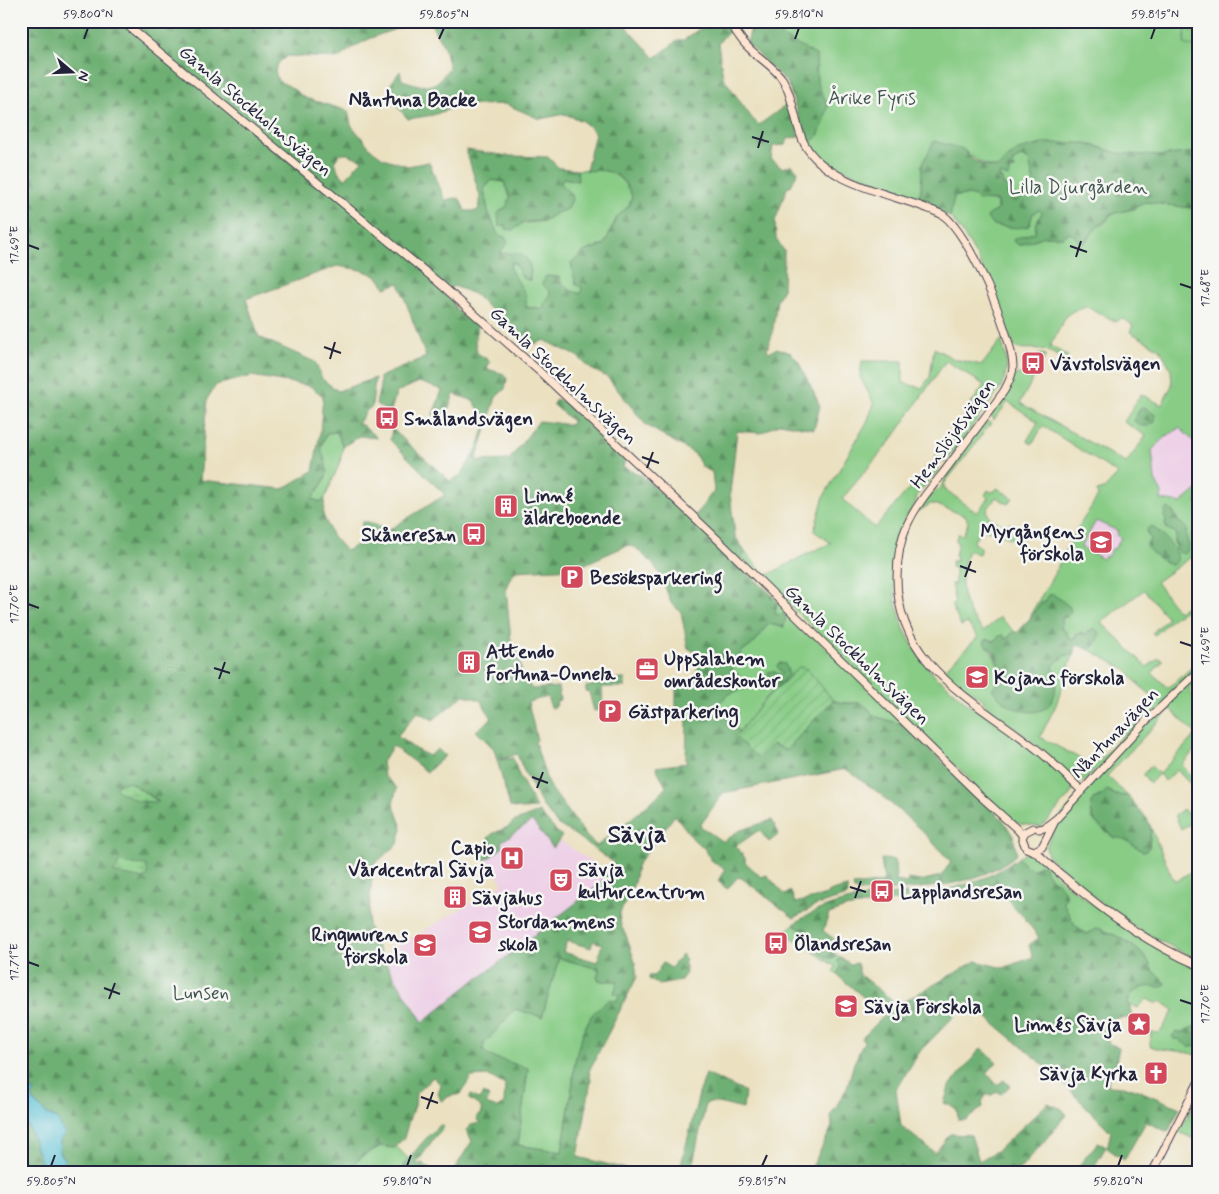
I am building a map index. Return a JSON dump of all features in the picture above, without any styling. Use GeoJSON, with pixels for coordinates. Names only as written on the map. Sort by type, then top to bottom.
{"type":"FeatureCollection","features":[{"type":"Feature","properties":{"kind":"main road","name":"Gamla Stockholmsvägen"},"geometry":{"type":"LineString","coordinates":[[122,21],[438,282],[539,371],[711,533],[1023,836]]}},
{"type":"Feature","properties":{"kind":"main road","name":"Hemslöjdsvägen"},"geometry":{"type":"LineString","coordinates":[[729,21],[746,46],[775,71],[783,81],[804,142],[816,158],[835,173],[866,188],[942,215],[953,223],[972,252],[989,289],[1011,352],[1012,375],[998,399],[913,514],[899,551],[897,592],[908,632],[928,663],[948,682],[1035,748],[1081,790]]}},
{"type":"Feature","properties":{"kind":"main road","name":"Nåntunavägen"},"geometry":{"type":"LineString","coordinates":[[1036,828],[1044,828],[1057,818],[1081,790],[1164,703],[1198,672]]}},
{"type":"Feature","properties":{"kind":"main road","name":"Gamla Stockholmsvägen"},"geometry":{"type":"LineString","coordinates":[[1004,818],[1018,825],[1036,828]]}},
{"type":"Feature","properties":{"kind":"main road","name":"Nåntunavägen"},"geometry":{"type":"LineString","coordinates":[[1045,842],[1057,818]]}},
{"type":"Feature","properties":{"kind":"main road"},"geometry":{"type":"LineString","coordinates":[[1063,877],[1046,855],[1044,835],[1036,828],[1028,830],[1023,836],[1024,845],[1029,850],[1034,851],[1063,877],[1149,940],[1196,964]]}},
{"type":"Feature","properties":{"kind":"main road"},"geometry":{"type":"LineString","coordinates":[[1034,851],[1040,849],[1045,842]]}},
{"type":"Feature","properties":{"kind":"main road"},"geometry":{"type":"LineString","coordinates":[[1152,1173],[1198,1082]]}},
{"type":"Feature","properties":{"kind":"shaded area"},"geometry":{"type":"Polygon","coordinates":[[[1180,428],[1198,446],[1198,489],[1181,503],[1161,501],[1155,480],[1152,450],[1166,436],[1180,428]]]}},
{"type":"Feature","properties":{"kind":"shaded area","name":"Myrgångens förskola"},"geometry":{"type":"Polygon","coordinates":[[[1096,520],[1119,531],[1121,538],[1114,550],[1112,549],[1107,558],[1103,559],[1081,547],[1096,520]]]}},
{"type":"Feature","properties":{"kind":"shaded area","name":"Stordammens skola"},"geometry":{"type":"Polygon","coordinates":[[[532,821],[553,848],[561,841],[608,873],[594,889],[423,1022],[381,956],[503,884],[486,860],[502,848],[501,842],[532,821]]]}},
{"type":"Feature","properties":{"kind":"green space","name":"Lunsen"},"geometry":{"type":"Polygon","coordinates":[[[21,21],[621,21],[655,58],[678,40],[684,40],[710,21],[727,21],[733,29],[718,44],[723,77],[751,117],[759,125],[790,102],[799,137],[789,138],[785,145],[773,146],[771,159],[783,168],[791,165],[798,171],[791,186],[787,188],[775,221],[776,238],[784,251],[783,289],[777,300],[772,335],[767,350],[770,352],[777,348],[791,353],[798,361],[820,406],[814,429],[780,423],[761,433],[737,431],[730,493],[735,536],[745,552],[739,565],[771,594],[771,597],[777,603],[775,614],[786,615],[784,627],[768,624],[755,642],[743,650],[731,669],[741,677],[744,689],[730,694],[719,703],[722,712],[739,732],[736,737],[772,744],[786,750],[833,700],[842,703],[860,703],[868,708],[874,716],[904,725],[1003,820],[1013,836],[1017,854],[1000,866],[982,875],[962,881],[921,888],[859,892],[854,890],[853,886],[884,882],[881,859],[895,860],[896,881],[907,883],[908,879],[920,881],[941,876],[951,862],[921,830],[879,793],[846,769],[723,793],[700,826],[723,842],[738,831],[772,820],[779,834],[769,842],[759,830],[736,846],[745,858],[745,862],[761,877],[767,875],[785,895],[790,891],[795,903],[827,895],[828,892],[847,887],[847,896],[817,905],[794,918],[743,879],[738,877],[727,889],[718,881],[725,869],[711,860],[704,848],[694,840],[675,815],[637,865],[634,883],[619,915],[621,926],[635,962],[637,977],[589,1071],[591,1080],[578,1157],[642,1173],[452,1173],[472,1141],[466,1130],[471,1125],[480,1123],[477,1120],[477,1116],[482,1114],[481,1107],[469,1099],[471,1095],[479,1100],[483,1093],[489,1097],[486,1104],[497,1108],[504,1104],[505,1085],[489,1076],[471,1077],[461,1094],[450,1096],[441,1101],[438,1093],[441,1085],[433,1077],[416,1093],[415,1106],[404,1138],[394,1148],[381,1146],[367,1153],[342,1173],[68,1173],[70,1172],[59,1153],[60,1140],[57,1119],[45,1113],[32,1098],[21,1080],[21,21]],[[418,22],[377,36],[358,45],[339,58],[287,56],[279,62],[275,71],[278,81],[289,86],[305,98],[348,111],[351,125],[372,150],[383,158],[408,166],[429,162],[445,200],[460,199],[465,211],[478,211],[480,196],[466,150],[509,156],[548,157],[559,168],[577,170],[578,181],[564,178],[561,180],[562,185],[573,196],[568,209],[556,213],[544,221],[524,222],[513,230],[506,229],[506,225],[499,226],[498,213],[507,206],[510,197],[504,182],[492,180],[484,189],[488,211],[498,235],[505,237],[508,242],[499,254],[519,254],[530,265],[530,281],[522,277],[514,262],[511,263],[510,269],[526,295],[526,307],[545,309],[543,303],[550,296],[550,292],[542,284],[546,276],[559,277],[562,285],[568,287],[569,290],[581,294],[582,287],[576,285],[571,263],[585,251],[604,245],[617,217],[629,206],[632,196],[624,182],[614,174],[602,171],[586,171],[595,133],[582,121],[565,114],[540,119],[505,104],[458,106],[433,115],[408,119],[393,102],[390,85],[400,71],[402,80],[418,85],[429,86],[439,81],[449,68],[444,47],[431,24],[418,22]],[[339,154],[335,161],[338,171],[345,179],[362,160],[348,154],[339,154]],[[337,266],[246,299],[259,337],[315,362],[322,379],[338,391],[375,378],[372,407],[367,410],[358,424],[362,425],[377,438],[359,436],[343,447],[337,432],[327,433],[321,449],[327,474],[324,482],[312,499],[321,502],[325,498],[323,515],[332,535],[346,551],[360,543],[362,522],[369,522],[387,531],[445,495],[390,440],[392,429],[450,481],[461,475],[478,447],[486,423],[474,401],[454,394],[445,419],[433,415],[442,390],[419,382],[397,392],[390,413],[376,404],[380,377],[426,357],[399,283],[385,288],[382,282],[372,274],[337,266]],[[454,286],[443,292],[452,301],[456,310],[478,326],[475,340],[477,353],[490,361],[487,369],[504,374],[507,379],[505,389],[496,397],[476,461],[509,460],[539,421],[571,425],[572,421],[553,404],[556,399],[564,402],[625,460],[623,467],[642,476],[691,519],[698,513],[714,491],[712,472],[702,467],[695,454],[646,425],[607,377],[591,369],[577,356],[544,340],[536,344],[504,322],[474,294],[454,286]],[[252,376],[216,385],[207,399],[200,480],[283,489],[313,471],[320,433],[323,396],[310,386],[252,376]],[[628,545],[576,568],[516,571],[510,578],[506,588],[511,641],[518,651],[523,681],[529,683],[531,689],[558,687],[560,700],[556,701],[557,705],[553,708],[547,697],[528,702],[537,740],[535,742],[548,784],[587,837],[597,846],[648,805],[666,787],[656,767],[686,763],[687,720],[676,710],[676,688],[693,681],[700,662],[698,654],[688,648],[681,612],[671,603],[662,578],[654,565],[636,548],[628,545]],[[464,695],[433,720],[418,712],[397,736],[429,756],[438,749],[445,756],[427,772],[393,746],[382,762],[384,776],[397,788],[393,803],[402,828],[398,844],[373,865],[368,926],[381,956],[423,1022],[594,889],[614,863],[557,824],[542,805],[517,754],[500,760],[513,758],[518,773],[536,808],[510,807],[494,749],[476,731],[492,718],[480,700],[464,695]],[[129,782],[124,794],[144,802],[159,801],[129,782]],[[567,941],[563,952],[597,962],[602,944],[593,941],[591,948],[567,941]],[[559,958],[542,1017],[515,1009],[484,1044],[483,1050],[489,1056],[528,1068],[518,1145],[562,1152],[574,1066],[581,1038],[592,1015],[610,999],[617,1001],[619,995],[614,993],[618,981],[600,981],[597,978],[599,969],[559,958]]]}},
{"type":"Feature","properties":{"kind":"green space"},"geometry":{"type":"Polygon","coordinates":[[[758,21],[781,21],[781,36],[816,55],[817,82],[828,106],[818,136],[809,143],[788,84],[747,43],[751,28],[758,21]]]}},
{"type":"Feature","properties":{"kind":"green space","name":"Årike Fyris"},"geometry":{"type":"Polygon","coordinates":[[[781,21],[1198,21],[1198,446],[1180,428],[1166,436],[1152,450],[1155,480],[1162,493],[1161,500],[1181,503],[1198,489],[1196,503],[1198,502],[1198,530],[1191,534],[1195,545],[1198,545],[1198,554],[1156,582],[1178,611],[1198,599],[1198,603],[1173,618],[1155,635],[1152,633],[1168,618],[1144,590],[1101,622],[1147,667],[1159,658],[1163,661],[1152,673],[1168,688],[1198,662],[1198,682],[1189,690],[1198,703],[1198,746],[1182,765],[1194,779],[1189,783],[1177,770],[1165,781],[1159,774],[1196,734],[1170,709],[1107,776],[1128,796],[1114,795],[1111,791],[1093,799],[1092,818],[1103,829],[1132,843],[1143,852],[1149,847],[1151,828],[1173,879],[1177,881],[1194,869],[1198,863],[1197,960],[1138,929],[1110,910],[1067,876],[1048,855],[1046,847],[1059,818],[1100,773],[1096,769],[1085,781],[1075,780],[1027,737],[992,711],[983,702],[984,700],[966,688],[962,689],[944,675],[943,671],[978,637],[967,623],[961,626],[951,605],[955,603],[951,584],[955,584],[955,568],[951,567],[952,561],[956,561],[955,555],[958,543],[955,541],[958,534],[963,535],[968,523],[966,516],[934,504],[930,504],[917,511],[929,495],[931,496],[937,489],[939,491],[946,477],[944,475],[986,421],[991,423],[944,484],[945,489],[977,513],[988,498],[985,495],[988,490],[991,492],[997,488],[1013,498],[1008,504],[996,497],[987,510],[989,517],[1006,527],[1009,523],[1026,533],[1021,543],[991,530],[980,531],[973,543],[981,547],[979,554],[968,550],[962,572],[965,603],[976,622],[984,631],[1000,617],[1014,631],[1002,640],[988,639],[984,641],[1000,667],[1006,672],[1057,685],[1053,667],[1057,660],[1062,659],[1063,656],[1073,655],[1056,705],[1040,737],[1094,766],[1156,699],[1138,684],[1126,670],[1090,650],[1097,643],[1094,628],[1086,634],[1077,634],[1073,640],[1068,637],[1061,627],[1062,618],[1044,603],[1038,606],[1031,618],[1024,625],[1031,617],[1030,615],[1053,576],[1074,534],[1098,496],[1097,491],[1104,489],[1118,474],[1043,426],[1032,444],[1027,441],[1038,422],[1008,402],[994,420],[991,415],[1015,376],[1029,370],[1038,355],[1046,355],[1020,403],[1126,463],[1146,436],[1124,422],[1141,394],[1162,405],[1172,385],[1171,369],[1160,349],[1130,332],[1133,325],[1121,318],[1117,322],[1087,307],[1067,315],[1050,346],[1068,356],[1067,358],[1045,350],[1013,346],[980,262],[950,217],[954,197],[970,195],[979,200],[997,201],[997,211],[992,225],[1029,226],[1033,213],[1039,210],[1042,213],[1036,223],[1035,232],[1019,245],[1045,236],[1062,237],[1069,233],[1087,240],[1096,228],[1105,223],[1111,214],[1133,209],[1145,202],[1156,156],[1117,153],[1086,143],[1010,156],[997,168],[978,162],[963,149],[922,165],[921,191],[917,197],[901,195],[830,163],[813,148],[805,136],[781,36],[781,21]],[[1172,510],[1165,524],[1175,532],[1174,542],[1188,541],[1185,536],[1187,529],[1179,522],[1172,510]],[[1096,521],[1081,547],[1103,559],[1114,549],[1121,538],[1116,535],[1118,531],[1096,521]]]}},
{"type":"Feature","properties":{"kind":"green space"},"geometry":{"type":"Polygon","coordinates":[[[1187,21],[1198,21],[1198,48],[1184,44],[1187,21]]]}},
{"type":"Feature","properties":{"kind":"green space","name":"Lilla Djurgården"},"geometry":{"type":"Polygon","coordinates":[[[934,141],[963,149],[974,161],[985,166],[997,168],[1018,150],[1046,143],[1086,143],[1117,153],[1156,156],[1198,152],[1198,209],[1145,202],[1133,209],[1111,214],[1083,243],[1069,233],[1062,237],[1045,236],[1019,245],[1013,241],[1014,239],[1035,232],[1036,223],[1042,213],[1039,210],[1033,213],[1029,226],[1015,228],[992,225],[987,218],[989,214],[997,211],[997,201],[979,200],[970,195],[964,195],[954,197],[950,217],[916,201],[921,191],[922,165],[934,141]],[[1021,157],[1012,162],[1015,169],[1010,169],[1008,177],[1000,174],[999,178],[1002,179],[1003,185],[1011,188],[1009,192],[1011,201],[1017,201],[1035,187],[1029,161],[1021,157]]]}},
{"type":"Feature","properties":{"kind":"green space"},"geometry":{"type":"Polygon","coordinates":[[[1021,157],[1029,161],[1035,187],[1017,201],[1011,201],[1009,192],[999,178],[1000,174],[1010,169],[1015,169],[1012,162],[1021,157]]]}},
{"type":"Feature","properties":{"kind":"green space"},"geometry":{"type":"Polygon","coordinates":[[[604,169],[621,180],[627,186],[632,196],[629,206],[617,217],[604,245],[585,251],[581,294],[569,290],[550,292],[545,310],[526,307],[525,295],[510,269],[511,263],[514,262],[522,277],[530,281],[531,271],[528,261],[498,255],[504,237],[498,236],[488,211],[484,189],[492,180],[504,182],[510,197],[500,226],[544,221],[556,213],[568,209],[573,196],[562,185],[560,180],[564,178],[577,181],[577,170],[604,169]]]}},
{"type":"Feature","properties":{"kind":"green space"},"geometry":{"type":"Polygon","coordinates":[[[750,213],[756,218],[771,220],[770,230],[764,230],[760,223],[756,221],[754,224],[733,218],[750,213]]]}},
{"type":"Feature","properties":{"kind":"green space"},"geometry":{"type":"Polygon","coordinates":[[[1001,340],[1005,353],[1006,370],[1000,389],[946,462],[941,462],[935,457],[984,385],[946,361],[893,438],[842,499],[875,528],[932,462],[938,466],[938,471],[917,495],[915,504],[904,520],[893,569],[896,603],[904,629],[918,655],[938,680],[941,680],[976,711],[985,713],[1030,747],[1071,784],[1072,793],[1041,827],[1020,824],[1011,819],[975,787],[965,774],[937,750],[742,558],[745,552],[766,576],[831,543],[814,531],[824,496],[867,422],[874,404],[860,377],[862,361],[903,361],[903,383],[922,388],[930,377],[934,348],[954,359],[982,365],[1001,340]]]}},
{"type":"Feature","properties":{"kind":"green space"},"geometry":{"type":"Polygon","coordinates":[[[1142,407],[1155,415],[1155,422],[1148,426],[1142,426],[1134,421],[1142,407]]]}},
{"type":"Feature","properties":{"kind":"green space"},"geometry":{"type":"Polygon","coordinates":[[[337,432],[343,447],[340,462],[325,498],[321,502],[312,499],[325,480],[323,456],[320,451],[321,445],[327,433],[337,432]]]}},
{"type":"Feature","properties":{"kind":"green space"},"geometry":{"type":"Polygon","coordinates":[[[1168,508],[1187,529],[1186,536],[1189,546],[1186,553],[1183,554],[1178,551],[1174,542],[1175,532],[1167,529],[1165,524],[1165,510],[1168,508]]]}},
{"type":"Feature","properties":{"kind":"green space"},"geometry":{"type":"Polygon","coordinates":[[[1152,526],[1173,547],[1177,561],[1172,565],[1157,557],[1146,545],[1150,540],[1146,531],[1152,526]]]}},
{"type":"Feature","properties":{"kind":"green space"},"geometry":{"type":"Polygon","coordinates":[[[771,594],[904,725],[874,716],[868,708],[860,703],[842,703],[833,700],[807,670],[799,667],[766,698],[739,732],[722,712],[719,703],[734,691],[731,670],[743,650],[755,642],[768,624],[784,627],[774,614],[771,594]]]}},
{"type":"Feature","properties":{"kind":"green space"},"geometry":{"type":"Polygon","coordinates":[[[1053,594],[1070,607],[1071,611],[1067,617],[1062,618],[1061,627],[1068,637],[1073,640],[1080,632],[1086,634],[1094,628],[1100,633],[1097,643],[1090,650],[1077,645],[1073,655],[1064,656],[1057,662],[1053,667],[1056,684],[1054,697],[1047,706],[1038,711],[1027,712],[1003,701],[992,689],[1006,672],[998,664],[993,651],[984,641],[988,639],[994,642],[1003,635],[1006,640],[1014,631],[1017,633],[1031,618],[1041,603],[1044,603],[1049,595],[1053,594]]]}},
{"type":"Feature","properties":{"kind":"green space"},"geometry":{"type":"Polygon","coordinates":[[[780,663],[785,664],[789,674],[776,688],[771,688],[773,681],[768,672],[773,671],[781,675],[782,673],[777,665],[780,663]]]}},
{"type":"Feature","properties":{"kind":"green space"},"geometry":{"type":"Polygon","coordinates":[[[799,667],[807,669],[833,700],[786,750],[772,744],[758,758],[735,737],[766,698],[799,667]]]}},
{"type":"Feature","properties":{"kind":"green space"},"geometry":{"type":"Polygon","coordinates":[[[625,679],[625,687],[602,687],[603,709],[594,711],[586,687],[599,684],[602,680],[625,679]]]}},
{"type":"Feature","properties":{"kind":"green space"},"geometry":{"type":"Polygon","coordinates":[[[1151,766],[1159,774],[1150,783],[1142,775],[1151,766]]]}},
{"type":"Feature","properties":{"kind":"green space"},"geometry":{"type":"Polygon","coordinates":[[[129,782],[159,802],[138,801],[118,791],[115,786],[129,782]]]}},
{"type":"Feature","properties":{"kind":"green space"},"geometry":{"type":"Polygon","coordinates":[[[1107,790],[1115,795],[1128,796],[1148,820],[1151,828],[1149,847],[1146,851],[1143,852],[1125,840],[1114,838],[1092,818],[1091,804],[1093,799],[1101,796],[1107,790]]]}},
{"type":"Feature","properties":{"kind":"green space"},"geometry":{"type":"Polygon","coordinates":[[[1198,806],[1198,813],[1195,815],[1197,820],[1181,829],[1175,815],[1183,809],[1187,814],[1198,806]]]}},
{"type":"Feature","properties":{"kind":"green space"},"geometry":{"type":"Polygon","coordinates":[[[539,812],[562,836],[553,848],[532,821],[501,842],[502,848],[486,860],[483,858],[489,849],[488,838],[492,834],[508,827],[513,822],[539,812]]]}},
{"type":"Feature","properties":{"kind":"green space"},"geometry":{"type":"Polygon","coordinates":[[[1026,853],[1043,860],[1067,885],[1146,942],[1198,968],[1198,1056],[1150,1046],[1151,1032],[1159,1033],[1174,1010],[1160,1001],[1157,1004],[1147,999],[1138,1008],[1132,1005],[1130,1007],[1128,1004],[1133,993],[1142,987],[1166,984],[1151,969],[1148,961],[1142,954],[1124,940],[1097,928],[1087,934],[1078,928],[1062,901],[1066,897],[1043,866],[1039,865],[1034,869],[1029,868],[1018,858],[1026,853]]]}},
{"type":"Feature","properties":{"kind":"green space"},"geometry":{"type":"Polygon","coordinates":[[[1018,858],[1029,868],[1034,869],[1039,865],[1043,866],[1051,879],[1061,885],[1066,897],[1063,901],[1078,928],[1087,934],[1097,928],[1124,940],[1142,954],[1148,961],[1151,969],[1166,984],[1162,987],[1140,988],[1132,993],[1128,1004],[1132,1018],[1116,1018],[1107,1039],[1109,1044],[1119,1047],[1116,1063],[1110,1071],[1108,1084],[1110,1086],[1133,1088],[1180,1108],[1169,1130],[1166,1131],[1146,1122],[1124,1160],[1107,1148],[1111,1132],[1050,1070],[968,1002],[921,1050],[896,1089],[901,1126],[935,1153],[950,1134],[971,1135],[979,1161],[998,1150],[1048,1103],[1062,1109],[1067,1115],[1022,1167],[1012,1173],[809,1173],[832,1127],[831,1115],[847,1088],[854,1063],[864,1042],[861,1039],[885,1015],[837,975],[841,966],[838,960],[842,958],[850,964],[857,963],[860,975],[888,997],[896,1006],[976,961],[1003,968],[1033,957],[1029,945],[1039,938],[996,884],[924,897],[926,892],[947,891],[948,889],[985,878],[1018,858]]]}},
{"type":"Feature","properties":{"kind":"green space"},"geometry":{"type":"Polygon","coordinates":[[[120,861],[127,864],[146,865],[148,874],[144,879],[114,873],[120,861]]]}},
{"type":"Feature","properties":{"kind":"green space"},"geometry":{"type":"Polygon","coordinates":[[[907,893],[907,899],[845,908],[829,914],[823,931],[840,943],[833,952],[836,955],[833,959],[824,956],[810,947],[802,935],[807,929],[800,929],[794,924],[820,909],[834,904],[863,898],[907,893]]]}},
{"type":"Feature","properties":{"kind":"green space"},"geometry":{"type":"Polygon","coordinates":[[[794,924],[796,927],[807,929],[833,959],[836,955],[842,958],[838,960],[841,966],[837,975],[833,971],[836,967],[784,932],[794,924]]]}},
{"type":"Feature","properties":{"kind":"green space"},"geometry":{"type":"Polygon","coordinates":[[[682,954],[686,960],[684,964],[686,973],[680,981],[659,985],[649,979],[649,976],[654,976],[663,963],[671,968],[682,954]]]}},
{"type":"Feature","properties":{"kind":"green space"},"geometry":{"type":"Polygon","coordinates":[[[559,958],[600,969],[618,981],[614,993],[619,995],[617,1001],[593,1014],[582,1036],[574,1067],[562,1152],[518,1145],[528,1069],[489,1056],[483,1050],[484,1044],[515,1009],[542,1017],[559,958]]]}},
{"type":"Feature","properties":{"kind":"green space"},"geometry":{"type":"Polygon","coordinates":[[[1195,1026],[1198,1027],[1198,1046],[1189,1047],[1172,1036],[1176,1032],[1180,1033],[1195,1026]]]}},
{"type":"Feature","properties":{"kind":"green space"},"geometry":{"type":"Polygon","coordinates":[[[981,1048],[997,1062],[987,1073],[997,1085],[1004,1080],[1010,1086],[1001,1094],[997,1091],[992,1095],[986,1095],[982,1102],[983,1107],[966,1120],[958,1120],[957,1109],[944,1103],[949,1087],[981,1048]]]}},
{"type":"Feature","properties":{"kind":"green space"},"geometry":{"type":"Polygon","coordinates":[[[706,1074],[745,1092],[743,1109],[720,1103],[706,1103],[691,1173],[679,1173],[699,1094],[706,1074]]]}},
{"type":"Feature","properties":{"kind":"green space"},"geometry":{"type":"Polygon","coordinates":[[[1198,1095],[1198,1141],[1179,1132],[1198,1095]]]}},
{"type":"Feature","properties":{"kind":"green space"},"geometry":{"type":"Polygon","coordinates":[[[21,1120],[29,1127],[43,1168],[47,1173],[21,1173],[21,1120]]]}},
{"type":"Feature","properties":{"kind":"green space"},"geometry":{"type":"Polygon","coordinates":[[[441,1125],[444,1127],[417,1163],[418,1165],[422,1163],[433,1173],[399,1173],[426,1139],[441,1125]]]}},
{"type":"Feature","properties":{"kind":"green space"},"geometry":{"type":"Polygon","coordinates":[[[1098,1142],[1106,1147],[1090,1173],[1073,1173],[1098,1142]]]}},
{"type":"Feature","properties":{"kind":"green space"},"geometry":{"type":"Polygon","coordinates":[[[381,1146],[394,1148],[396,1146],[410,1160],[399,1173],[342,1173],[367,1153],[381,1146]]]}},
{"type":"Feature","properties":{"kind":"water"},"geometry":{"type":"Polygon","coordinates":[[[21,1080],[27,1089],[35,1092],[32,1096],[34,1102],[49,1116],[57,1119],[65,1134],[60,1140],[59,1153],[70,1172],[47,1173],[43,1168],[29,1127],[21,1120],[21,1080]]]}},
{"type":"Feature","properties":{"kind":"place","name":"Vävstolsvägen"},"geometry":{"type":"Point","coordinates":[1033,363]}},
{"type":"Feature","properties":{"kind":"place","name":"Smålandsvägen"},"geometry":{"type":"Point","coordinates":[387,418]}},
{"type":"Feature","properties":{"kind":"place","name":"Linné äldreboende"},"geometry":{"type":"Point","coordinates":[506,506]}},
{"type":"Feature","properties":{"kind":"place","name":"Skåneresan"},"geometry":{"type":"Point","coordinates":[474,534]}},
{"type":"Feature","properties":{"kind":"place","name":"Myrgångens förskola"},"geometry":{"type":"Point","coordinates":[1101,542]}},
{"type":"Feature","properties":{"kind":"place","name":"Besöksparkering"},"geometry":{"type":"Point","coordinates":[572,577]}},
{"type":"Feature","properties":{"kind":"place","name":"Attendo Fortuna-Onnela"},"geometry":{"type":"Point","coordinates":[469,662]}},
{"type":"Feature","properties":{"kind":"place","name":"Uppsalahem områdeskontor"},"geometry":{"type":"Point","coordinates":[647,669]}},
{"type":"Feature","properties":{"kind":"place","name":"Kojans förskola"},"geometry":{"type":"Point","coordinates":[977,677]}},
{"type":"Feature","properties":{"kind":"place","name":"Gästparkering"},"geometry":{"type":"Point","coordinates":[610,711]}},
{"type":"Feature","properties":{"kind":"place","name":"Capio Vårdcentral Sävja"},"geometry":{"type":"Point","coordinates":[512,858]}},
{"type":"Feature","properties":{"kind":"place","name":"Sävja kulturcentrum"},"geometry":{"type":"Point","coordinates":[561,880]}},
{"type":"Feature","properties":{"kind":"place","name":"Lapplandsresan"},"geometry":{"type":"Point","coordinates":[882,891]}},
{"type":"Feature","properties":{"kind":"place","name":"Sävjahus"},"geometry":{"type":"Point","coordinates":[455,897]}},
{"type":"Feature","properties":{"kind":"place","name":"Stordammens skola"},"geometry":{"type":"Point","coordinates":[480,932]}},
{"type":"Feature","properties":{"kind":"place","name":"Ölandsresan"},"geometry":{"type":"Point","coordinates":[776,943]}},
{"type":"Feature","properties":{"kind":"place","name":"Ringmurens förskola"},"geometry":{"type":"Point","coordinates":[425,945]}},
{"type":"Feature","properties":{"kind":"place","name":"Sävja Förskola"},"geometry":{"type":"Point","coordinates":[846,1006]}},
{"type":"Feature","properties":{"kind":"place","name":"Linnés Sävja"},"geometry":{"type":"Point","coordinates":[1139,1024]}},
{"type":"Feature","properties":{"kind":"place","name":"Sävja Kyrka"},"geometry":{"type":"Point","coordinates":[1156,1073]}},
{"type":"Feature","properties":{"kind":"district","name":"Nåntuna Backe"},"geometry":{"type":"Point","coordinates":[413,99]}},
{"type":"Feature","properties":{"kind":"district","name":"Sävja"},"geometry":{"type":"Point","coordinates":[637,834]}}]}
